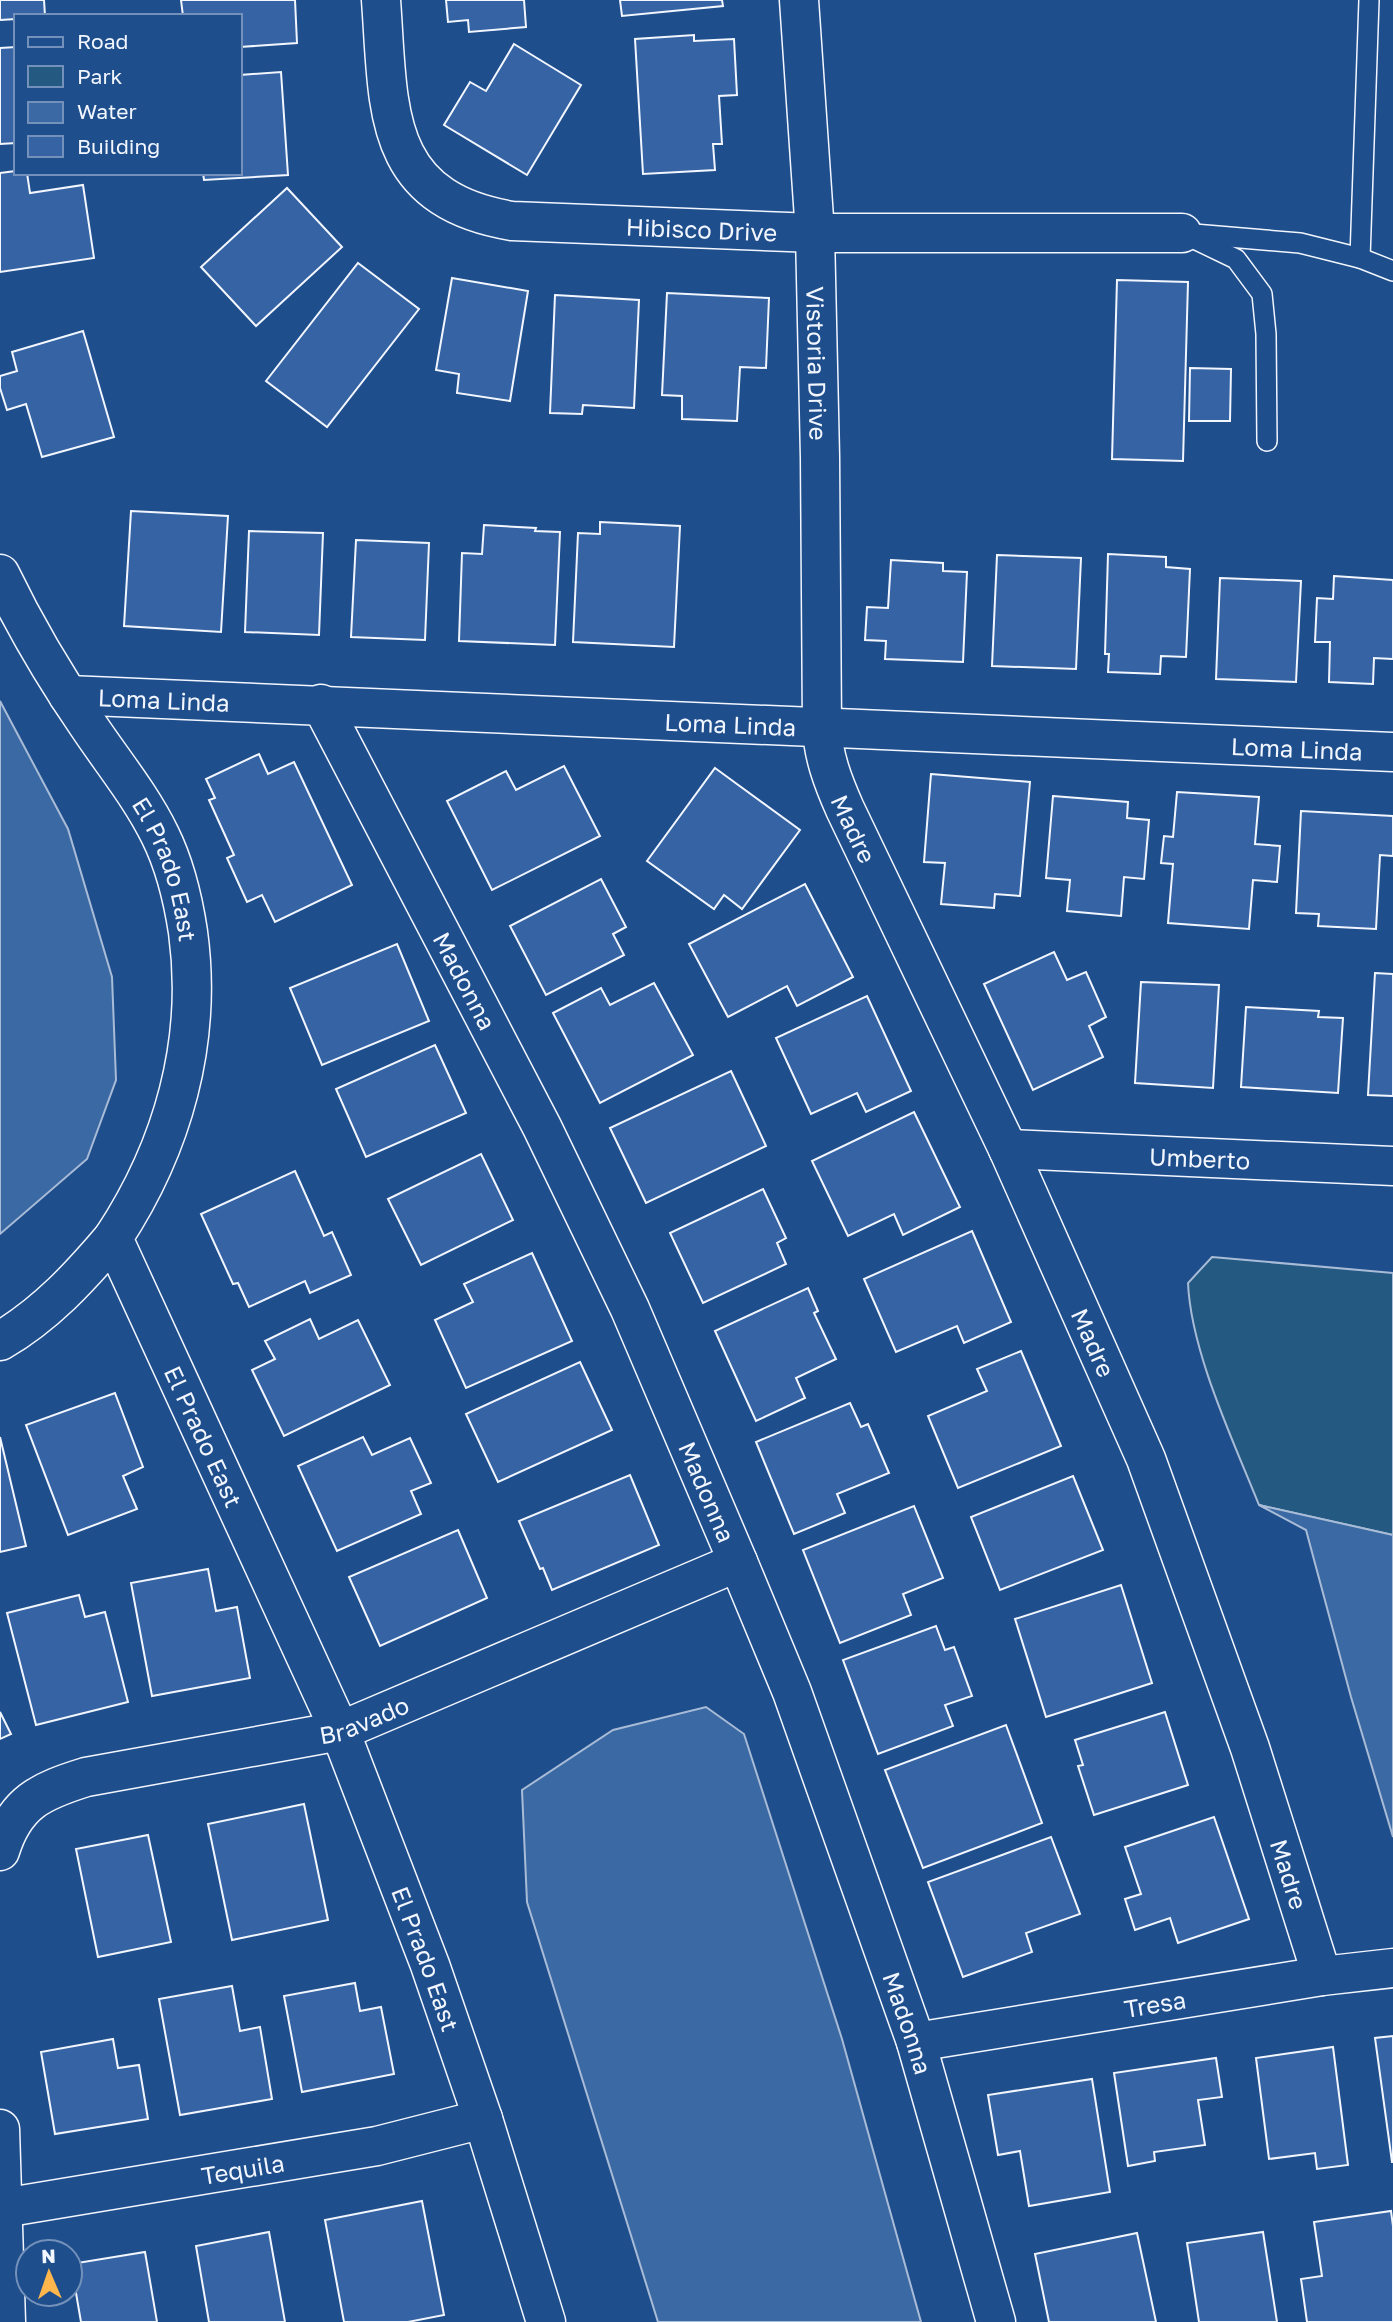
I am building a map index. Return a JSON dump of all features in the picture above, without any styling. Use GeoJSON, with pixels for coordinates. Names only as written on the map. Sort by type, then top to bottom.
{"type":"FeatureCollection","features":[{"type":"Feature","properties":{"kind":"street","name":"Hibisco Drive"},"geometry":{"type":"LineString","coordinates":[[381,0],[388,103],[402,148],[415,170],[444,199],[487,217],[512,221],[815,233],[1182,233]]}},
{"type":"Feature","properties":{"kind":"street","name":"Vistoria Drive"},"geometry":{"type":"LineString","coordinates":[[799,0],[815,233],[820,457],[821,727]]}},
{"type":"Feature","properties":{"kind":"street","name":"El Prado East"},"geometry":{"type":"LineString","coordinates":[[0,574],[68,695],[146,810],[173,864],[184,908],[191,956],[192,1000],[189,1044],[180,1091],[156,1163],[113,1238],[340,1731],[430,1965],[483,2119],[547,2322]]}},
{"type":"Feature","properties":{"kind":"street","name":"Loma Linda"},"geometry":{"type":"LineString","coordinates":[[68,695],[1393,751]]}},
{"type":"Feature","properties":{"kind":"street","name":"Madonna"},"geometry":{"type":"LineString","coordinates":[[321,704],[542,1127],[630,1308],[738,1562],[792,1692],[916,2042],[996,2322]]}},
{"type":"Feature","properties":{"kind":"street","name":"Madre"},"geometry":{"type":"LineString","coordinates":[[821,727],[827,763],[845,809],[1008,1149],[1146,1459],[1250,1748],[1322,1976]]}},
{"type":"Feature","properties":{"kind":"street","name":"Umberto"},"geometry":{"type":"LineString","coordinates":[[1008,1149],[1393,1166]]}},
{"type":"Feature","properties":{"kind":"street"},"geometry":{"type":"LineString","coordinates":[[0,1341],[39,1314],[64,1292],[113,1238]]}},
{"type":"Feature","properties":{"kind":"street","name":"Bravado"},"geometry":{"type":"LineString","coordinates":[[0,1850],[6,1830],[15,1815],[50,1789],[86,1777],[340,1731],[738,1562]]}},
{"type":"Feature","properties":{"kind":"street","name":"Tresa"},"geometry":{"type":"LineString","coordinates":[[916,2042],[1322,1976],[1393,1968]]}},
{"type":"Feature","properties":{"kind":"street","name":"Tequila"},"geometry":{"type":"LineString","coordinates":[[3,2208],[377,2146],[483,2119]]}},
{"type":"Feature","properties":{"kind":"street"},"geometry":{"type":"LineString","coordinates":[[0,2129],[6,2322]]}},
{"type":"Feature","properties":{"kind":"lane"},"geometry":{"type":"LineString","coordinates":[[1360,258],[1369,0]]}},
{"type":"Feature","properties":{"kind":"lane"},"geometry":{"type":"LineString","coordinates":[[1182,233],[1300,243],[1360,258],[1393,271]]}},
{"type":"Feature","properties":{"kind":"lane"},"geometry":{"type":"LineString","coordinates":[[1182,233],[1236,259],[1262,294],[1266,334],[1267,441]]}},
{"type":"Feature","properties":{"kind":"green space"},"geometry":{"type":"Polygon","coordinates":[[[1212,1257],[1393,1273],[1393,1535],[1259,1505],[1215,1395],[1191,1310],[1188,1283],[1212,1257]]]}},
{"type":"Feature","properties":{"kind":"water"},"geometry":{"type":"Polygon","coordinates":[[[0,701],[68,829],[112,977],[116,1080],[87,1159],[0,1234],[0,701]]]}},
{"type":"Feature","properties":{"kind":"water"},"geometry":{"type":"Polygon","coordinates":[[[1259,1505],[1393,1535],[1393,1837],[1351,1697],[1306,1530],[1259,1505]]]}},
{"type":"Feature","properties":{"kind":"water"},"geometry":{"type":"Polygon","coordinates":[[[706,1707],[744,1734],[842,2039],[921,2322],[658,2322],[527,1902],[522,1790],[613,1730],[706,1707]]]}},
{"type":"Feature","properties":{"kind":"building"},"geometry":{"type":"Polygon","coordinates":[[[0,0],[44,0],[45,14],[14,14],[14,19],[0,20],[0,0]]]}},
{"type":"Feature","properties":{"kind":"building"},"geometry":{"type":"Polygon","coordinates":[[[181,0],[295,0],[297,43],[242,47],[242,14],[183,14],[181,0]]]}},
{"type":"Feature","properties":{"kind":"building"},"geometry":{"type":"Polygon","coordinates":[[[446,0],[524,0],[526,27],[469,32],[468,20],[448,22],[446,0]]]}},
{"type":"Feature","properties":{"kind":"building"},"geometry":{"type":"Polygon","coordinates":[[[620,0],[722,0],[723,6],[622,16],[620,0]]]}},
{"type":"Feature","properties":{"kind":"building"},"geometry":{"type":"Polygon","coordinates":[[[694,35],[694,41],[734,39],[737,95],[719,96],[722,144],[713,144],[715,170],[643,174],[635,39],[694,35]]]}},
{"type":"Feature","properties":{"kind":"building"},"geometry":{"type":"Polygon","coordinates":[[[514,44],[581,85],[527,175],[444,125],[470,82],[486,91],[514,44]]]}},
{"type":"Feature","properties":{"kind":"building"},"geometry":{"type":"Polygon","coordinates":[[[14,47],[14,143],[0,144],[0,48],[14,47]]]}},
{"type":"Feature","properties":{"kind":"building"},"geometry":{"type":"Polygon","coordinates":[[[281,72],[288,175],[204,180],[203,175],[242,175],[242,75],[281,72]]]}},
{"type":"Feature","properties":{"kind":"building"},"geometry":{"type":"Polygon","coordinates":[[[14,171],[14,175],[27,175],[30,193],[83,185],[94,258],[0,272],[0,173],[14,171]]]}},
{"type":"Feature","properties":{"kind":"building"},"geometry":{"type":"Polygon","coordinates":[[[287,188],[342,247],[256,326],[201,267],[287,188]]]}},
{"type":"Feature","properties":{"kind":"building"},"geometry":{"type":"Polygon","coordinates":[[[358,263],[419,309],[327,427],[266,381],[358,263]]]}},
{"type":"Feature","properties":{"kind":"building"},"geometry":{"type":"Polygon","coordinates":[[[452,278],[528,291],[510,401],[457,393],[459,374],[436,370],[452,278]]]}},
{"type":"Feature","properties":{"kind":"building"},"geometry":{"type":"Polygon","coordinates":[[[1117,280],[1188,282],[1183,461],[1112,459],[1117,280]]]}},
{"type":"Feature","properties":{"kind":"building"},"geometry":{"type":"Polygon","coordinates":[[[667,293],[769,298],[766,368],[740,367],[737,421],[682,419],[682,396],[662,395],[667,293]]]}},
{"type":"Feature","properties":{"kind":"building"},"geometry":{"type":"Polygon","coordinates":[[[555,295],[639,300],[634,408],[583,405],[582,414],[550,413],[555,295]]]}},
{"type":"Feature","properties":{"kind":"building"},"geometry":{"type":"Polygon","coordinates":[[[83,331],[114,437],[42,457],[26,404],[7,410],[0,388],[0,376],[17,371],[12,352],[83,331]]]}},
{"type":"Feature","properties":{"kind":"building"},"geometry":{"type":"Polygon","coordinates":[[[1190,368],[1231,369],[1230,421],[1189,421],[1190,368]]]}},
{"type":"Feature","properties":{"kind":"building"},"geometry":{"type":"Polygon","coordinates":[[[131,511],[228,516],[221,632],[124,626],[131,511]]]}},
{"type":"Feature","properties":{"kind":"building"},"geometry":{"type":"Polygon","coordinates":[[[600,522],[680,526],[674,647],[573,642],[578,533],[600,534],[600,522]]]}},
{"type":"Feature","properties":{"kind":"building"},"geometry":{"type":"Polygon","coordinates":[[[484,525],[560,532],[555,645],[459,641],[462,553],[482,554],[484,525]]]}},
{"type":"Feature","properties":{"kind":"building"},"geometry":{"type":"Polygon","coordinates":[[[249,531],[323,533],[319,635],[245,632],[249,531]]]}},
{"type":"Feature","properties":{"kind":"building"},"geometry":{"type":"Polygon","coordinates":[[[356,540],[429,543],[425,640],[351,637],[356,540]]]}},
{"type":"Feature","properties":{"kind":"building"},"geometry":{"type":"Polygon","coordinates":[[[1108,554],[1166,557],[1166,567],[1190,569],[1186,657],[1161,656],[1160,674],[1108,672],[1109,654],[1105,654],[1108,554]]]}},
{"type":"Feature","properties":{"kind":"building"},"geometry":{"type":"Polygon","coordinates":[[[997,555],[1081,558],[1076,669],[992,666],[997,555]]]}},
{"type":"Feature","properties":{"kind":"building"},"geometry":{"type":"Polygon","coordinates":[[[891,560],[943,563],[943,571],[967,572],[963,662],[885,659],[886,641],[865,640],[867,607],[888,608],[891,560]]]}},
{"type":"Feature","properties":{"kind":"building"},"geometry":{"type":"Polygon","coordinates":[[[1334,576],[1393,580],[1393,659],[1374,658],[1373,684],[1329,682],[1330,642],[1315,642],[1317,598],[1333,599],[1334,576]]]}},
{"type":"Feature","properties":{"kind":"building"},"geometry":{"type":"Polygon","coordinates":[[[1220,578],[1301,581],[1296,682],[1216,679],[1220,578]]]}},
{"type":"Feature","properties":{"kind":"building"},"geometry":{"type":"Polygon","coordinates":[[[259,754],[268,774],[294,762],[352,885],[275,922],[262,895],[247,902],[227,858],[234,855],[209,800],[215,798],[206,779],[259,754]]]}},
{"type":"Feature","properties":{"kind":"building"},"geometry":{"type":"Polygon","coordinates":[[[564,766],[600,836],[492,890],[447,801],[506,771],[516,790],[564,766]]]}},
{"type":"Feature","properties":{"kind":"building"},"geometry":{"type":"Polygon","coordinates":[[[715,768],[800,830],[742,909],[724,895],[714,909],[647,861],[715,768]]]}},
{"type":"Feature","properties":{"kind":"building"},"geometry":{"type":"Polygon","coordinates":[[[931,774],[1030,782],[1020,896],[995,894],[994,908],[941,904],[945,863],[924,862],[931,774]]]}},
{"type":"Feature","properties":{"kind":"building"},"geometry":{"type":"Polygon","coordinates":[[[1177,792],[1259,797],[1255,844],[1280,846],[1277,882],[1253,880],[1249,929],[1168,923],[1173,864],[1161,863],[1164,836],[1173,837],[1177,792]]]}},
{"type":"Feature","properties":{"kind":"building"},"geometry":{"type":"Polygon","coordinates":[[[1053,796],[1128,802],[1127,818],[1149,820],[1144,879],[1124,877],[1121,916],[1067,911],[1070,880],[1046,878],[1053,796]]]}},
{"type":"Feature","properties":{"kind":"building"},"geometry":{"type":"Polygon","coordinates":[[[1301,811],[1393,816],[1393,856],[1380,855],[1376,929],[1318,926],[1319,914],[1296,913],[1301,811]]]}},
{"type":"Feature","properties":{"kind":"building"},"geometry":{"type":"Polygon","coordinates":[[[601,879],[626,927],[613,934],[624,955],[546,995],[510,926],[601,879]]]}},
{"type":"Feature","properties":{"kind":"building"},"geometry":{"type":"Polygon","coordinates":[[[805,884],[853,977],[797,1006],[787,986],[728,1017],[689,944],[805,884]]]}},
{"type":"Feature","properties":{"kind":"building"},"geometry":{"type":"Polygon","coordinates":[[[397,944],[429,1021],[322,1065],[290,988],[397,944]]]}},
{"type":"Feature","properties":{"kind":"building"},"geometry":{"type":"Polygon","coordinates":[[[1054,952],[1067,980],[1086,972],[1106,1017],[1089,1026],[1103,1057],[1033,1090],[984,984],[1054,952]]]}},
{"type":"Feature","properties":{"kind":"building"},"geometry":{"type":"Polygon","coordinates":[[[1375,973],[1393,974],[1393,1096],[1368,1095],[1375,973]]]}},
{"type":"Feature","properties":{"kind":"building"},"geometry":{"type":"Polygon","coordinates":[[[1141,982],[1219,985],[1213,1088],[1135,1083],[1141,982]]]}},
{"type":"Feature","properties":{"kind":"building"},"geometry":{"type":"Polygon","coordinates":[[[654,983],[693,1055],[600,1103],[553,1013],[601,988],[610,1005],[654,983]]]}},
{"type":"Feature","properties":{"kind":"building"},"geometry":{"type":"Polygon","coordinates":[[[867,996],[911,1091],[866,1112],[857,1093],[811,1114],[776,1038],[867,996]]]}},
{"type":"Feature","properties":{"kind":"building"},"geometry":{"type":"Polygon","coordinates":[[[1246,1007],[1319,1011],[1318,1017],[1343,1018],[1338,1093],[1241,1087],[1246,1007]]]}},
{"type":"Feature","properties":{"kind":"building"},"geometry":{"type":"Polygon","coordinates":[[[435,1045],[466,1113],[366,1157],[336,1089],[435,1045]]]}},
{"type":"Feature","properties":{"kind":"building"},"geometry":{"type":"Polygon","coordinates":[[[731,1071],[766,1146],[646,1203],[610,1128],[731,1071]]]}},
{"type":"Feature","properties":{"kind":"building"},"geometry":{"type":"Polygon","coordinates":[[[914,1112],[960,1207],[903,1235],[894,1214],[848,1236],[812,1161],[914,1112]]]}},
{"type":"Feature","properties":{"kind":"building"},"geometry":{"type":"Polygon","coordinates":[[[481,1154],[513,1220],[421,1265],[388,1199],[481,1154]]]}},
{"type":"Feature","properties":{"kind":"building"},"geometry":{"type":"Polygon","coordinates":[[[295,1171],[324,1236],[332,1232],[351,1275],[310,1293],[305,1281],[249,1307],[238,1283],[233,1284],[201,1214],[295,1171]]]}},
{"type":"Feature","properties":{"kind":"building"},"geometry":{"type":"Polygon","coordinates":[[[763,1189],[786,1238],[777,1243],[786,1264],[703,1303],[670,1233],[763,1189]]]}},
{"type":"Feature","properties":{"kind":"building"},"geometry":{"type":"Polygon","coordinates":[[[972,1231],[1011,1322],[964,1343],[957,1326],[896,1352],[864,1279],[972,1231]]]}},
{"type":"Feature","properties":{"kind":"building"},"geometry":{"type":"Polygon","coordinates":[[[532,1253],[572,1341],[466,1388],[435,1320],[473,1302],[464,1284],[532,1253]]]}},
{"type":"Feature","properties":{"kind":"building"},"geometry":{"type":"Polygon","coordinates":[[[808,1288],[818,1311],[814,1313],[836,1359],[796,1378],[805,1398],[756,1421],[715,1331],[808,1288]]]}},
{"type":"Feature","properties":{"kind":"building"},"geometry":{"type":"Polygon","coordinates":[[[310,1319],[319,1339],[358,1320],[390,1385],[284,1436],[252,1370],[275,1359],[265,1341],[310,1319]]]}},
{"type":"Feature","properties":{"kind":"building"},"geometry":{"type":"Polygon","coordinates":[[[1021,1351],[1061,1446],[958,1488],[928,1416],[987,1391],[977,1369],[1021,1351]]]}},
{"type":"Feature","properties":{"kind":"building"},"geometry":{"type":"Polygon","coordinates":[[[580,1362],[612,1430],[498,1482],[466,1414],[580,1362]]]}},
{"type":"Feature","properties":{"kind":"building"},"geometry":{"type":"Polygon","coordinates":[[[115,1393],[143,1467],[123,1476],[137,1509],[68,1535],[26,1425],[115,1393]]]}},
{"type":"Feature","properties":{"kind":"building"},"geometry":{"type":"Polygon","coordinates":[[[850,1403],[861,1427],[868,1424],[889,1473],[837,1494],[845,1513],[794,1534],[756,1442],[850,1403]]]}},
{"type":"Feature","properties":{"kind":"building"},"geometry":{"type":"Polygon","coordinates":[[[0,1437],[26,1546],[0,1552],[0,1437]]]}},
{"type":"Feature","properties":{"kind":"building"},"geometry":{"type":"Polygon","coordinates":[[[363,1437],[372,1455],[410,1438],[431,1483],[411,1491],[421,1514],[337,1551],[298,1466],[363,1437]]]}},
{"type":"Feature","properties":{"kind":"building"},"geometry":{"type":"Polygon","coordinates":[[[630,1475],[659,1545],[552,1590],[519,1521],[630,1475]]]}},
{"type":"Feature","properties":{"kind":"building"},"geometry":{"type":"Polygon","coordinates":[[[1073,1476],[1103,1550],[1000,1590],[971,1517],[1073,1476]]]}},
{"type":"Feature","properties":{"kind":"building"},"geometry":{"type":"Polygon","coordinates":[[[914,1506],[943,1578],[903,1594],[911,1615],[840,1643],[803,1550],[914,1506]]]}},
{"type":"Feature","properties":{"kind":"building"},"geometry":{"type":"Polygon","coordinates":[[[458,1530],[487,1598],[380,1646],[349,1577],[458,1530]]]}},
{"type":"Feature","properties":{"kind":"building"},"geometry":{"type":"Polygon","coordinates":[[[208,1569],[216,1611],[237,1607],[250,1678],[152,1696],[131,1583],[208,1569]]]}},
{"type":"Feature","properties":{"kind":"building"},"geometry":{"type":"Polygon","coordinates":[[[1121,1585],[1152,1683],[1046,1717],[1015,1619],[1121,1585]]]}},
{"type":"Feature","properties":{"kind":"building"},"geometry":{"type":"Polygon","coordinates":[[[79,1595],[85,1617],[105,1612],[128,1702],[36,1725],[7,1613],[79,1595]]]}},
{"type":"Feature","properties":{"kind":"building"},"geometry":{"type":"Polygon","coordinates":[[[936,1626],[945,1650],[954,1647],[972,1696],[945,1705],[953,1726],[878,1754],[843,1660],[936,1626]]]}},
{"type":"Feature","properties":{"kind":"building"},"geometry":{"type":"Polygon","coordinates":[[[0,1712],[11,1734],[0,1739],[0,1712]]]}},
{"type":"Feature","properties":{"kind":"building"},"geometry":{"type":"Polygon","coordinates":[[[1165,1712],[1188,1785],[1094,1815],[1078,1766],[1083,1765],[1075,1740],[1165,1712]]]}},
{"type":"Feature","properties":{"kind":"building"},"geometry":{"type":"Polygon","coordinates":[[[1006,1725],[1042,1823],[923,1868],[885,1770],[1006,1725]]]}},
{"type":"Feature","properties":{"kind":"building"},"geometry":{"type":"Polygon","coordinates":[[[304,1804],[328,1920],[232,1940],[208,1824],[304,1804]]]}},
{"type":"Feature","properties":{"kind":"building"},"geometry":{"type":"Polygon","coordinates":[[[1214,1817],[1249,1919],[1178,1943],[1170,1918],[1135,1930],[1125,1899],[1141,1894],[1125,1847],[1214,1817]]]}},
{"type":"Feature","properties":{"kind":"building"},"geometry":{"type":"Polygon","coordinates":[[[148,1835],[171,1942],[98,1957],[76,1849],[148,1835]]]}},
{"type":"Feature","properties":{"kind":"building"},"geometry":{"type":"Polygon","coordinates":[[[1051,1837],[1080,1914],[1026,1933],[1032,1952],[963,1977],[928,1882],[1051,1837]]]}},
{"type":"Feature","properties":{"kind":"building"},"geometry":{"type":"Polygon","coordinates":[[[355,1983],[360,2011],[381,2007],[394,2074],[302,2092],[284,1996],[355,1983]]]}},
{"type":"Feature","properties":{"kind":"building"},"geometry":{"type":"Polygon","coordinates":[[[232,1986],[240,2031],[260,2027],[272,2099],[180,2115],[159,1999],[232,1986]]]}},
{"type":"Feature","properties":{"kind":"building"},"geometry":{"type":"Polygon","coordinates":[[[1393,2036],[1393,2162],[1392,2162],[1375,2038],[1393,2036]]]}},
{"type":"Feature","properties":{"kind":"building"},"geometry":{"type":"Polygon","coordinates":[[[113,2039],[118,2068],[139,2065],[148,2119],[55,2134],[41,2052],[113,2039]]]}},
{"type":"Feature","properties":{"kind":"building"},"geometry":{"type":"Polygon","coordinates":[[[1333,2047],[1348,2165],[1317,2169],[1315,2153],[1269,2159],[1256,2058],[1333,2047]]]}},
{"type":"Feature","properties":{"kind":"building"},"geometry":{"type":"Polygon","coordinates":[[[1216,2058],[1222,2097],[1198,2100],[1205,2145],[1154,2152],[1155,2161],[1128,2166],[1114,2073],[1216,2058]]]}},
{"type":"Feature","properties":{"kind":"building"},"geometry":{"type":"Polygon","coordinates":[[[1092,2079],[1110,2192],[1029,2206],[1020,2151],[998,2155],[988,2095],[1092,2079]]]}},
{"type":"Feature","properties":{"kind":"building"},"geometry":{"type":"Polygon","coordinates":[[[422,2201],[444,2315],[408,2322],[344,2322],[325,2220],[422,2201]]]}},
{"type":"Feature","properties":{"kind":"building"},"geometry":{"type":"Polygon","coordinates":[[[1391,2211],[1393,2322],[1307,2322],[1301,2279],[1322,2276],[1314,2222],[1391,2211]]]}},
{"type":"Feature","properties":{"kind":"building"},"geometry":{"type":"Polygon","coordinates":[[[269,2232],[285,2322],[209,2322],[196,2246],[269,2232]]]}},
{"type":"Feature","properties":{"kind":"building"},"geometry":{"type":"Polygon","coordinates":[[[1263,2232],[1277,2322],[1199,2322],[1187,2243],[1263,2232]]]}},
{"type":"Feature","properties":{"kind":"building"},"geometry":{"type":"Polygon","coordinates":[[[1137,2233],[1156,2322],[1049,2322],[1035,2254],[1137,2233]]]}},
{"type":"Feature","properties":{"kind":"building"},"geometry":{"type":"Polygon","coordinates":[[[145,2252],[157,2322],[81,2322],[79,2308],[84,2308],[84,2262],[145,2252]]]}}]}
